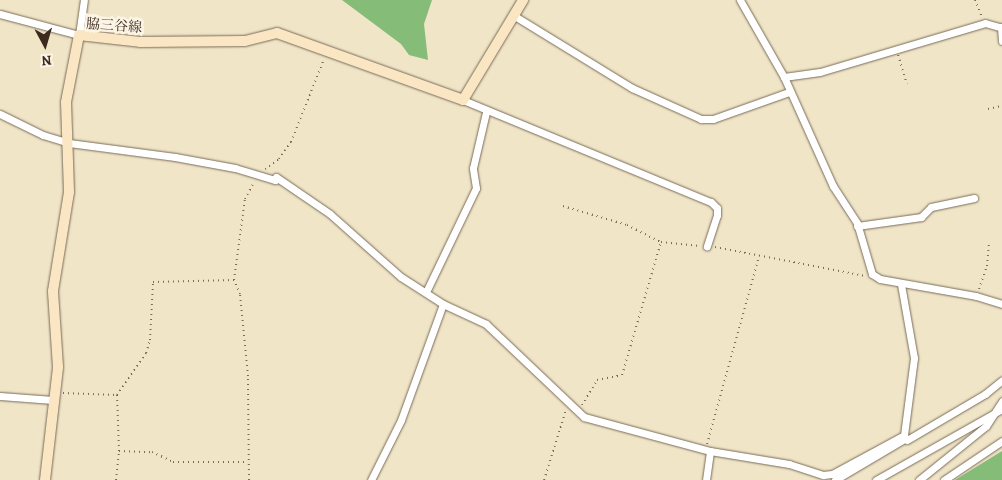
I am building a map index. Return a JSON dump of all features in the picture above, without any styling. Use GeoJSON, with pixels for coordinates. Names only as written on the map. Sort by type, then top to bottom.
{"type":"FeatureCollection","features":[{"type":"Feature","properties":{"kind":"main road"},"geometry":{"type":"LineString","coordinates":[[463,100],[523,0]]}},
{"type":"Feature","properties":{"kind":"main road","name":"脇三谷線"},"geometry":{"type":"LineString","coordinates":[[45,480],[58,367],[53,292],[69,192],[69,143],[66,102],[79,35],[140,42],[245,41],[277,33],[463,100]]}},
{"type":"Feature","properties":{"kind":"street"},"geometry":{"type":"LineString","coordinates":[[0,14],[79,35],[84,0]]}},
{"type":"Feature","properties":{"kind":"street"},"geometry":{"type":"LineString","coordinates":[[740,0],[784,77],[789,92],[833,186],[857,226],[872,274],[901,284],[976,296],[1002,304]]}},
{"type":"Feature","properties":{"kind":"street"},"geometry":{"type":"LineString","coordinates":[[513,15],[632,88],[701,120],[713,119],[789,92]]}},
{"type":"Feature","properties":{"kind":"street"},"geometry":{"type":"LineString","coordinates":[[784,77],[820,72],[985,24],[1001,27],[1002,41]]}},
{"type":"Feature","properties":{"kind":"street"},"geometry":{"type":"LineString","coordinates":[[463,100],[486,112],[711,202],[717,208],[717,215],[707,246]]}},
{"type":"Feature","properties":{"kind":"street"},"geometry":{"type":"LineString","coordinates":[[426,292],[476,188],[473,168],[486,112]]}},
{"type":"Feature","properties":{"kind":"street"},"geometry":{"type":"LineString","coordinates":[[0,114],[42,135],[69,143],[175,157],[258,174],[275,180],[276,177],[294,187],[330,214],[401,277],[443,304],[486,324],[584,416],[708,450],[789,464],[823,475],[832,474],[906,437],[985,394],[1002,380]]}},
{"type":"Feature","properties":{"kind":"street"},"geometry":{"type":"LineString","coordinates":[[857,226],[922,217],[931,207],[974,198]]}},
{"type":"Feature","properties":{"kind":"street"},"geometry":{"type":"LineString","coordinates":[[901,284],[914,358],[906,437]]}},
{"type":"Feature","properties":{"kind":"street"},"geometry":{"type":"LineString","coordinates":[[371,480],[401,420],[443,304]]}},
{"type":"Feature","properties":{"kind":"street"},"geometry":{"type":"LineString","coordinates":[[0,396],[54,396]]}},
{"type":"Feature","properties":{"kind":"street"},"geometry":{"type":"LineString","coordinates":[[919,480],[986,426],[1002,401]]}},
{"type":"Feature","properties":{"kind":"street"},"geometry":{"type":"LineString","coordinates":[[876,480],[1002,409]]}},
{"type":"Feature","properties":{"kind":"street"},"geometry":{"type":"LineString","coordinates":[[835,480],[906,437]]}},
{"type":"Feature","properties":{"kind":"street"},"geometry":{"type":"LineString","coordinates":[[944,480],[1002,441]]}},
{"type":"Feature","properties":{"kind":"street"},"geometry":{"type":"LineString","coordinates":[[706,480],[708,450]]}},
{"type":"Feature","properties":{"kind":"path"},"geometry":{"type":"LineString","coordinates":[[975,0],[985,24]]}},
{"type":"Feature","properties":{"kind":"path"},"geometry":{"type":"LineString","coordinates":[[248,480],[250,398],[240,294],[234,280],[245,199],[258,174],[279,159],[291,142],[327,50]]}},
{"type":"Feature","properties":{"kind":"path"},"geometry":{"type":"LineString","coordinates":[[897,51],[907,84]]}},
{"type":"Feature","properties":{"kind":"path"},"geometry":{"type":"LineString","coordinates":[[988,109],[1002,106]]}},
{"type":"Feature","properties":{"kind":"path"},"geometry":{"type":"LineString","coordinates":[[563,206],[627,225],[661,242],[707,246],[864,276],[872,274]]}},
{"type":"Feature","properties":{"kind":"path"},"geometry":{"type":"LineString","coordinates":[[578,411],[597,380],[622,375],[661,242]]}},
{"type":"Feature","properties":{"kind":"path"},"geometry":{"type":"LineString","coordinates":[[976,296],[987,266],[989,242]]}},
{"type":"Feature","properties":{"kind":"path"},"geometry":{"type":"LineString","coordinates":[[708,450],[759,256]]}},
{"type":"Feature","properties":{"kind":"path"},"geometry":{"type":"LineString","coordinates":[[116,480],[120,451],[116,395],[146,353],[150,340],[153,282],[234,280]]}},
{"type":"Feature","properties":{"kind":"path"},"geometry":{"type":"LineString","coordinates":[[54,396],[116,395]]}},
{"type":"Feature","properties":{"kind":"path"},"geometry":{"type":"LineString","coordinates":[[544,480],[568,403]]}},
{"type":"Feature","properties":{"kind":"path"},"geometry":{"type":"LineString","coordinates":[[120,451],[152,452],[173,462],[247,462]]}},
{"type":"Feature","properties":{"kind":"green space"},"geometry":{"type":"Polygon","coordinates":[[[342,0],[432,0],[424,24],[428,60],[409,55],[401,44],[342,0]]]}},
{"type":"Feature","properties":{"kind":"green space"},"geometry":{"type":"Polygon","coordinates":[[[1002,451],[1002,480],[955,480],[1002,451]]]}}]}
